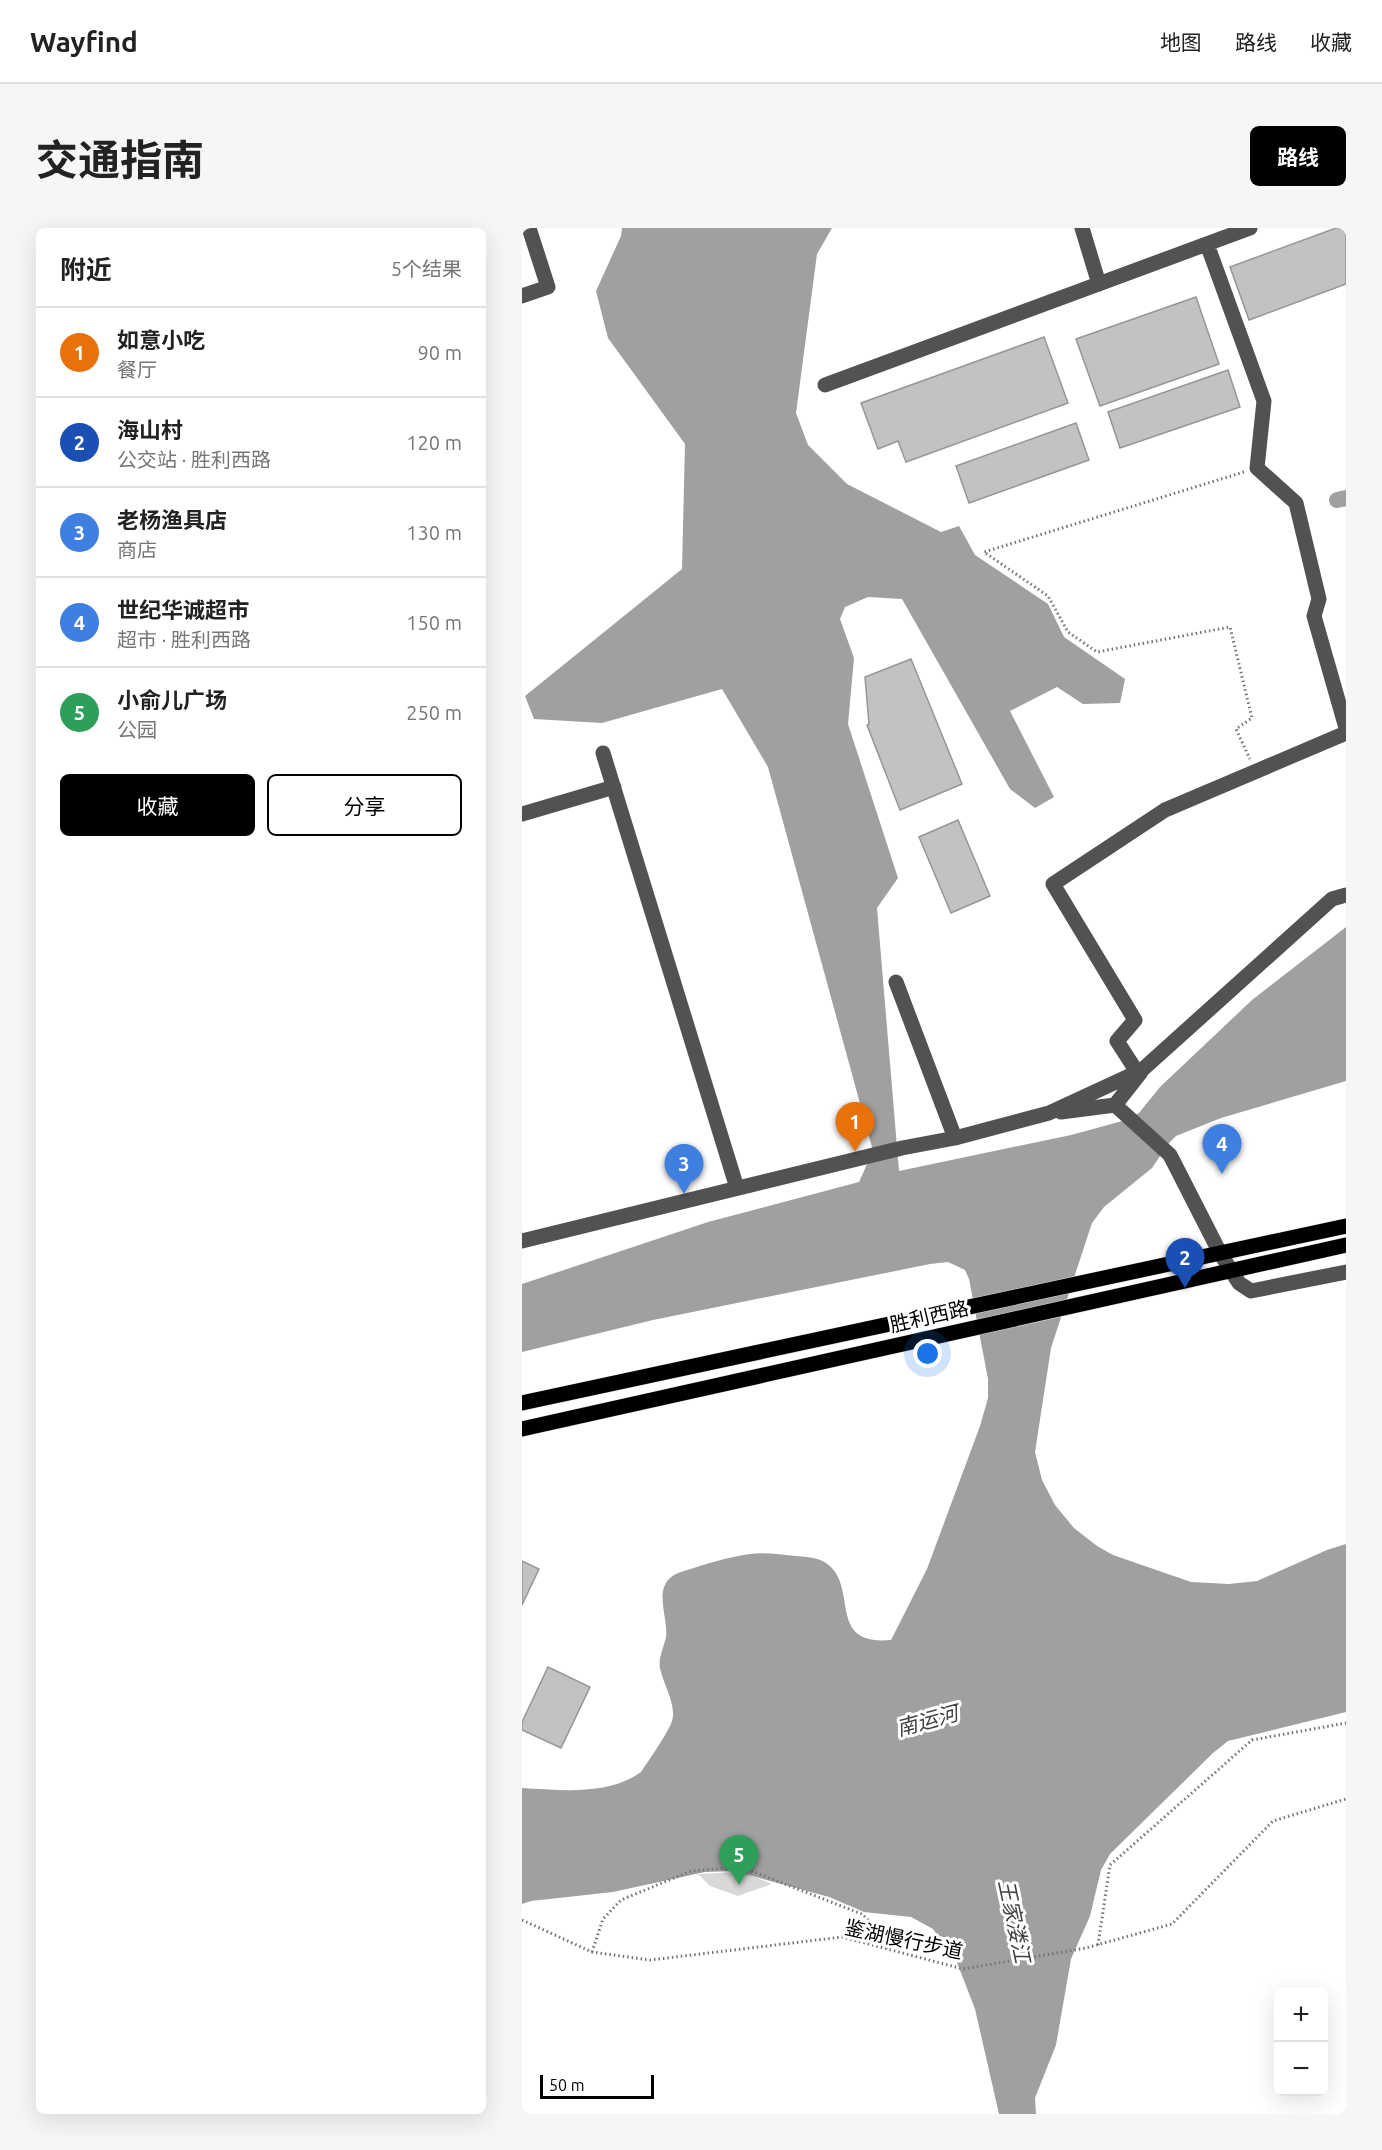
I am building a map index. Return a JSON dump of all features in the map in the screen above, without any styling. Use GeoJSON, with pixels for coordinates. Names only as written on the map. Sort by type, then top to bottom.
{"type":"FeatureCollection","features":[{"type":"Feature","properties":{"kind":"main road","name":"胜利西路"},"geometry":{"type":"LineString","coordinates":[[522,1402],[1346,1226]]}},
{"type":"Feature","properties":{"kind":"main road","name":"胜利西路"},"geometry":{"type":"LineString","coordinates":[[522,1429],[1346,1245]]}},
{"type":"Feature","properties":{"kind":"street"},"geometry":{"type":"LineString","coordinates":[[522,296],[548,287],[529,228]]}},
{"type":"Feature","properties":{"kind":"street"},"geometry":{"type":"LineString","coordinates":[[1082,228],[1099,284]]}},
{"type":"Feature","properties":{"kind":"street"},"geometry":{"type":"LineString","coordinates":[[825,385],[1250,228]]}},
{"type":"Feature","properties":{"kind":"street"},"geometry":{"type":"LineString","coordinates":[[1207,244],[1264,401],[1257,468],[1296,503],[1319,599],[1314,616],[1346,728]]}},
{"type":"Feature","properties":{"kind":"street"},"geometry":{"type":"LineString","coordinates":[[1140,1071],[1117,1041],[1135,1020],[1053,884],[1165,810],[1346,733]]}},
{"type":"Feature","properties":{"kind":"street"},"geometry":{"type":"LineString","coordinates":[[603,753],[737,1188]]}},
{"type":"Feature","properties":{"kind":"street"},"geometry":{"type":"LineString","coordinates":[[522,814],[614,787]]}},
{"type":"Feature","properties":{"kind":"street"},"geometry":{"type":"LineString","coordinates":[[522,1241],[902,1148],[955,1138],[1049,1113],[1140,1071],[1332,899],[1346,895]]}},
{"type":"Feature","properties":{"kind":"street"},"geometry":{"type":"LineString","coordinates":[[896,982],[955,1138]]}},
{"type":"Feature","properties":{"kind":"street"},"geometry":{"type":"LineString","coordinates":[[1119,1109],[1140,1071]]}},
{"type":"Feature","properties":{"kind":"street"},"geometry":{"type":"LineString","coordinates":[[1049,1113],[1119,1109],[1170,1155],[1220,1252],[1239,1283],[1251,1291],[1346,1272]]}},
{"type":"Feature","properties":{"kind":"path"},"geometry":{"type":"LineString","coordinates":[[1256,771],[1236,729],[1252,718],[1230,627],[1098,652],[1068,632],[1048,596],[984,552],[1257,468]]}},
{"type":"Feature","properties":{"kind":"path"},"geometry":{"type":"LineString","coordinates":[[1098,1944],[1110,1865],[1252,1740],[1346,1723]]}},
{"type":"Feature","properties":{"kind":"path","name":"鉴湖慢行步道"},"geometry":{"type":"LineString","coordinates":[[522,1920],[592,1952],[650,1960],[842,1937],[963,1969],[1086,1948],[1172,1924],[1273,1821],[1346,1799]]}},
{"type":"Feature","properties":{"kind":"path"},"geometry":{"type":"LineString","coordinates":[[592,1952],[603,1919],[621,1900],[691,1871],[741,1867],[862,1914],[878,1929],[886,1949]]}},
{"type":"Feature","properties":{"kind":"shaded area"},"geometry":{"type":"Polygon","coordinates":[[[742,1872],[772,1884],[738,1896],[710,1886],[698,1874],[742,1872]]]}},
{"type":"Feature","properties":{"kind":"water"},"geometry":{"type":"Polygon","coordinates":[[[622,228],[832,228],[817,254],[796,413],[808,445],[847,484],[941,532],[959,526],[975,555],[1048,604],[1064,637],[1125,679],[1120,703],[1083,704],[1057,687],[1010,711],[1054,797],[1035,808],[1010,789],[902,599],[868,597],[845,607],[840,619],[854,658],[848,724],[898,878],[877,908],[899,1171],[1071,1135],[1126,1120],[1139,1113],[1160,1087],[1252,1000],[1346,927],[1346,1081],[1221,1118],[1176,1136],[1152,1168],[1104,1207],[1092,1223],[1051,1348],[1035,1452],[1042,1480],[1055,1505],[1074,1528],[1113,1555],[1191,1582],[1229,1584],[1257,1581],[1346,1544],[1346,1712],[1228,1741],[1110,1854],[1101,1870],[1090,1916],[1071,1959],[1056,2045],[1035,2098],[1036,2114],[999,2114],[975,2009],[956,1960],[933,1929],[911,1917],[864,1912],[829,1897],[734,1871],[705,1872],[613,1892],[522,1904],[522,1788],[584,1790],[628,1780],[641,1772],[670,1726],[673,1708],[660,1664],[666,1637],[663,1590],[666,1582],[684,1571],[742,1555],[767,1553],[815,1558],[826,1563],[836,1573],[850,1624],[858,1634],[871,1639],[891,1640],[927,1569],[980,1426],[988,1398],[988,1379],[969,1279],[965,1270],[948,1262],[653,1320],[522,1352],[522,1284],[708,1222],[859,1182],[873,1151],[768,767],[722,689],[602,723],[534,719],[525,696],[682,569],[685,444],[608,338],[596,291],[621,236],[622,228]]]}},
{"type":"Feature","properties":{"kind":"building"},"geometry":{"type":"Polygon","coordinates":[[[1336,228],[1346,228],[1346,284],[1249,320],[1230,267],[1336,228]]]}},
{"type":"Feature","properties":{"kind":"building"},"geometry":{"type":"Polygon","coordinates":[[[1196,297],[1219,364],[1100,406],[1076,339],[1196,297]]]}},
{"type":"Feature","properties":{"kind":"building"},"geometry":{"type":"Polygon","coordinates":[[[1044,337],[1068,403],[906,462],[898,441],[878,449],[861,403],[1044,337]]]}},
{"type":"Feature","properties":{"kind":"building"},"geometry":{"type":"Polygon","coordinates":[[[1228,370],[1240,407],[1120,448],[1108,412],[1228,370]]]}},
{"type":"Feature","properties":{"kind":"building"},"geometry":{"type":"Polygon","coordinates":[[[1076,423],[1089,460],[969,503],[956,466],[1076,423]]]}},
{"type":"Feature","properties":{"kind":"building"},"geometry":{"type":"Polygon","coordinates":[[[911,659],[962,784],[900,810],[867,725],[869,724],[865,677],[911,659]]]}},
{"type":"Feature","properties":{"kind":"building"},"geometry":{"type":"Polygon","coordinates":[[[958,820],[990,896],[951,913],[919,837],[958,820]]]}},
{"type":"Feature","properties":{"kind":"building"},"geometry":{"type":"Polygon","coordinates":[[[522,1561],[539,1569],[522,1605],[522,1561]]]}},
{"type":"Feature","properties":{"kind":"building"},"geometry":{"type":"Polygon","coordinates":[[[548,1667],[590,1687],[561,1748],[522,1730],[522,1722],[548,1667]]]}},
{"type":"Feature","properties":{"kind":"waterway"},"geometry":{"type":"LineString","coordinates":[[1337,500],[1346,498]]}},
{"type":"Feature","properties":{"kind":"place","name":"如意小吃"},"geometry":{"type":"Point","coordinates":[855,1152]}},
{"type":"Feature","properties":{"kind":"place","name":"世纪华诚超市"},"geometry":{"type":"Point","coordinates":[1222,1174]}},
{"type":"Feature","properties":{"kind":"place","name":"老杨渔具店"},"geometry":{"type":"Point","coordinates":[684,1194]}},
{"type":"Feature","properties":{"kind":"place","name":"海山村"},"geometry":{"type":"Point","coordinates":[1185,1288]}},
{"type":"Feature","properties":{"kind":"place","name":"小俞儿广场"},"geometry":{"type":"Point","coordinates":[739,1885]}},
{"type":"Feature","properties":{"kind":"water label","name":"南运河"},"geometry":{"type":"Point","coordinates":[927,1720]}},
{"type":"Feature","properties":{"kind":"water label","name":"王家溇江"},"geometry":{"type":"Point","coordinates":[1015,1921]}}]}
